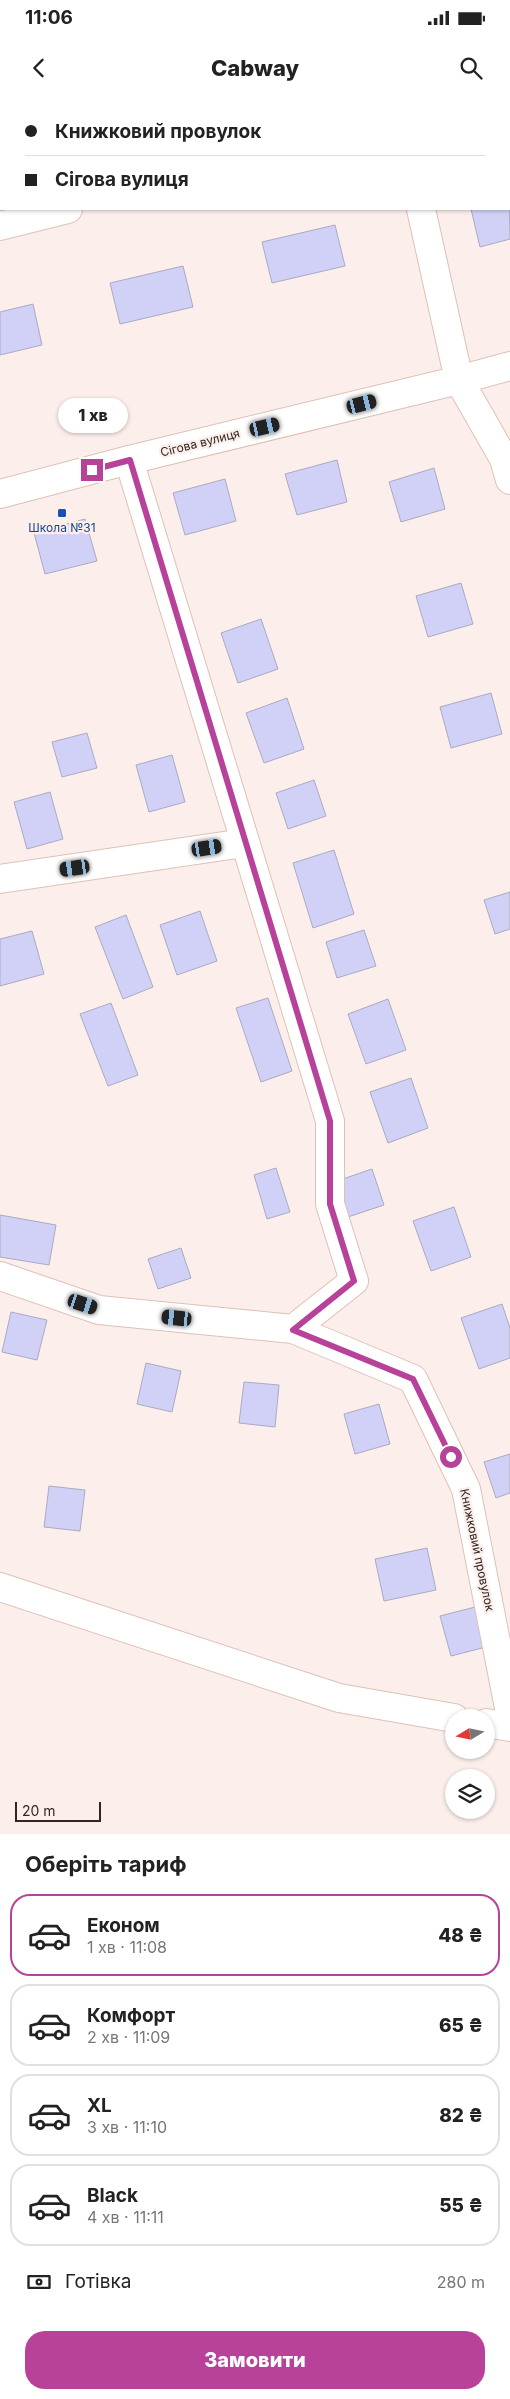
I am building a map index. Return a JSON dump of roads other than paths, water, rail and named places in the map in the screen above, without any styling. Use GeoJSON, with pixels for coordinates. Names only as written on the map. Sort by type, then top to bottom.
{"type":"FeatureCollection","features":[{"type":"Feature","properties":{"kind":"street"},"geometry":{"type":"LineString","coordinates":[[0,226],[64,210]]}},
{"type":"Feature","properties":{"kind":"street"},"geometry":{"type":"LineString","coordinates":[[421,210],[459,380],[508,462]]}},
{"type":"Feature","properties":{"kind":"street","name":"Сігова вулиця"},"geometry":{"type":"LineString","coordinates":[[0,494],[510,366]]}},
{"type":"Feature","properties":{"kind":"street"},"geometry":{"type":"LineString","coordinates":[[130,460],[244,843],[330,1121],[330,1204],[354,1281],[293,1330]]}},
{"type":"Feature","properties":{"kind":"street"},"geometry":{"type":"LineString","coordinates":[[0,879],[244,843]]}},
{"type":"Feature","properties":{"kind":"street","name":"Книжковий провулок"},"geometry":{"type":"LineString","coordinates":[[0,1276],[99,1310],[293,1330],[413,1379],[466,1489],[510,1713]]}},
{"type":"Feature","properties":{"kind":"street"},"geometry":{"type":"LineString","coordinates":[[0,1587],[339,1698],[445,1716]]}},
{"type":"Feature","properties":{"kind":"street"},"geometry":{"type":"LineString","coordinates":[[495,1724],[510,1727]]}},
{"type":"Feature","properties":{"kind":"place","name":"Школа №31"},"geometry":{"type":"Point","coordinates":[62,513]}}]}
